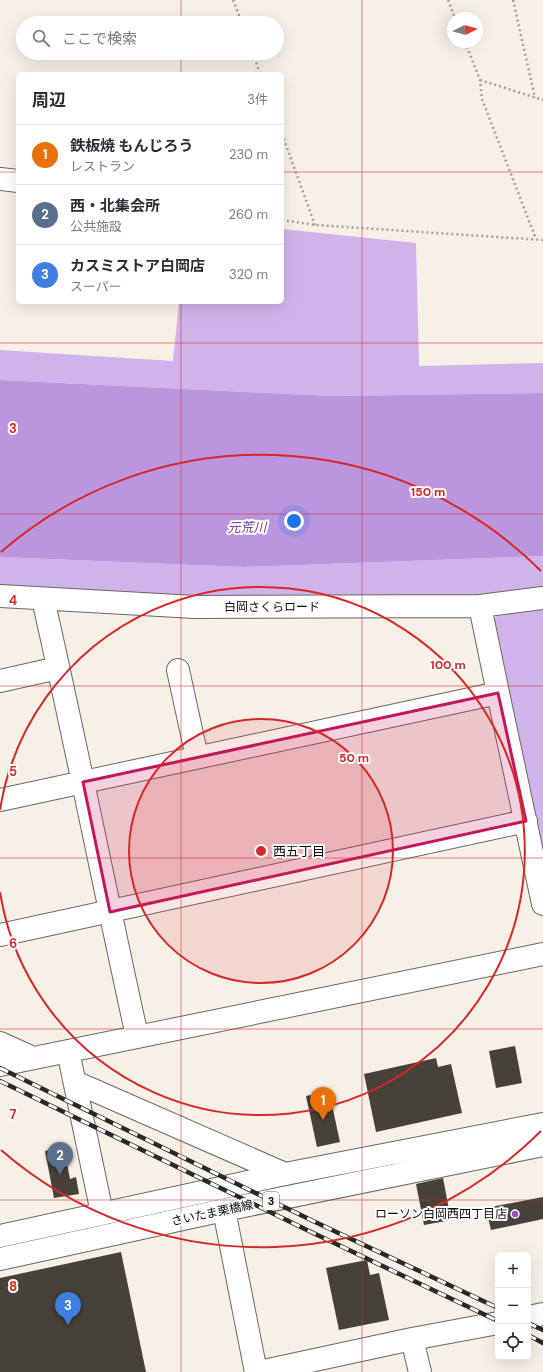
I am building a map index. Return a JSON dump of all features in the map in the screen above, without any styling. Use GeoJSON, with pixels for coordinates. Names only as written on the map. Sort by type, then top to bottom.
{"type":"FeatureCollection","features":[{"type":"Feature","properties":{"kind":"street"},"geometry":{"type":"LineString","coordinates":[[0,179],[16,180]]}},
{"type":"Feature","properties":{"kind":"street","name":"白岡さくらロード"},"geometry":{"type":"LineString","coordinates":[[0,596],[195,607],[480,606],[543,598]]}},
{"type":"Feature","properties":{"kind":"street"},"geometry":{"type":"LineString","coordinates":[[43,599],[137,1036]]}},
{"type":"Feature","properties":{"kind":"street"},"geometry":{"type":"LineString","coordinates":[[480,606],[543,904]]}},
{"type":"Feature","properties":{"kind":"street"},"geometry":{"type":"LineString","coordinates":[[0,681],[58,668]]}},
{"type":"Feature","properties":{"kind":"street"},"geometry":{"type":"LineString","coordinates":[[178,670],[197,757]]}},
{"type":"Feature","properties":{"kind":"street"},"geometry":{"type":"LineString","coordinates":[[0,800],[498,693]]}},
{"type":"Feature","properties":{"kind":"street"},"geometry":{"type":"LineString","coordinates":[[0,935],[526,821]]}},
{"type":"Feature","properties":{"kind":"street"},"geometry":{"type":"LineString","coordinates":[[0,1065],[543,954]]}},
{"type":"Feature","properties":{"kind":"street"},"geometry":{"type":"LineString","coordinates":[[0,1043],[33,1058]]}},
{"type":"Feature","properties":{"kind":"street"},"geometry":{"type":"LineString","coordinates":[[68,1051],[102,1213]]}},
{"type":"Feature","properties":{"kind":"street"},"geometry":{"type":"LineString","coordinates":[[74,1082],[285,1174]]}},
{"type":"Feature","properties":{"kind":"street","name":"さいたま栗橋線"},"geometry":{"type":"LineString","coordinates":[[0,1236],[285,1174],[543,1124]]}},
{"type":"Feature","properties":{"kind":"street","name":"さいたま栗橋線"},"geometry":{"type":"LineString","coordinates":[[0,1259],[224,1210],[543,1145]]}},
{"type":"Feature","properties":{"kind":"street"},"geometry":{"type":"LineString","coordinates":[[224,1210],[258,1372],[412,1338],[495,1324]]}},
{"type":"Feature","properties":{"kind":"street"},"geometry":{"type":"LineString","coordinates":[[531,1316],[543,1314]]}},
{"type":"Feature","properties":{"kind":"street"},"geometry":{"type":"LineString","coordinates":[[412,1338],[420,1372]]}},
{"type":"Feature","properties":{"kind":"path"},"geometry":{"type":"LineString","coordinates":[[233,0],[239,16]]}},
{"type":"Feature","properties":{"kind":"path"},"geometry":{"type":"LineString","coordinates":[[448,0],[453,12]]}},
{"type":"Feature","properties":{"kind":"path"},"geometry":{"type":"LineString","coordinates":[[513,0],[536,98]]}},
{"type":"Feature","properties":{"kind":"path"},"geometry":{"type":"LineString","coordinates":[[467,48],[480,80],[482,99],[536,239]]}},
{"type":"Feature","properties":{"kind":"path"},"geometry":{"type":"LineString","coordinates":[[255,60],[259,72]]}},
{"type":"Feature","properties":{"kind":"path"},"geometry":{"type":"LineString","coordinates":[[480,80],[543,100]]}},
{"type":"Feature","properties":{"kind":"path"},"geometry":{"type":"LineString","coordinates":[[284,140],[315,225]]}},
{"type":"Feature","properties":{"kind":"path"},"geometry":{"type":"LineString","coordinates":[[284,220],[315,225],[543,240]]}},
{"type":"Feature","properties":{"kind":"highlighted area"},"geometry":{"type":"Polygon","coordinates":[[[498,693],[526,821],[110,912],[83,782],[498,693]]]}},
{"type":"Feature","properties":{"kind":"shaded area"},"geometry":{"type":"Polygon","coordinates":[[[284,229],[416,243],[419,366],[543,363],[543,393],[330,396],[0,380],[0,350],[173,361],[179,304],[284,304],[284,229]]]}},
{"type":"Feature","properties":{"kind":"shaded area"},"geometry":{"type":"Polygon","coordinates":[[[543,556],[543,588],[468,597],[234,599],[0,585],[0,557],[244,567],[543,556]]]}},
{"type":"Feature","properties":{"kind":"shaded area"},"geometry":{"type":"Polygon","coordinates":[[[543,609],[543,871],[492,621],[497,616],[543,609]]]}},
{"type":"Feature","properties":{"kind":"water","name":"元荒川"},"geometry":{"type":"Polygon","coordinates":[[[0,380],[330,396],[543,393],[543,556],[244,567],[0,557],[0,380]]]}},
{"type":"Feature","properties":{"kind":"building"},"geometry":{"type":"Polygon","coordinates":[[[515,1046],[522,1083],[496,1088],[489,1051],[515,1046]]]}},
{"type":"Feature","properties":{"kind":"building"},"geometry":{"type":"Polygon","coordinates":[[[436,1058],[438,1067],[451,1064],[462,1113],[376,1132],[364,1074],[436,1058]]]}},
{"type":"Feature","properties":{"kind":"building"},"geometry":{"type":"Polygon","coordinates":[[[329,1091],[340,1142],[317,1147],[306,1096],[329,1091]]]}},
{"type":"Feature","properties":{"kind":"building"},"geometry":{"type":"Polygon","coordinates":[[[64,1147],[70,1179],[76,1177],[79,1194],[54,1198],[45,1151],[64,1147]]]}},
{"type":"Feature","properties":{"kind":"building"},"geometry":{"type":"Polygon","coordinates":[[[443,1178],[451,1220],[424,1225],[416,1184],[443,1178]]]}},
{"type":"Feature","properties":{"kind":"building","name":"ローソン白岡西四丁目店"},"geometry":{"type":"Polygon","coordinates":[[[543,1197],[543,1219],[491,1230],[486,1208],[543,1197]]]}},
{"type":"Feature","properties":{"kind":"building"},"geometry":{"type":"Polygon","coordinates":[[[121,1252],[146,1372],[0,1372],[0,1278],[121,1252]]]}},
{"type":"Feature","properties":{"kind":"building"},"geometry":{"type":"Polygon","coordinates":[[[367,1260],[370,1275],[379,1273],[389,1320],[339,1330],[326,1268],[367,1260]]]}},
{"type":"Feature","properties":{"kind":"railway"},"geometry":{"type":"LineString","coordinates":[[0,1068],[313,1221],[495,1307]]}},
{"type":"Feature","properties":{"kind":"railway"},"geometry":{"type":"LineString","coordinates":[[0,1081],[495,1320]]}},
{"type":"Feature","properties":{"kind":"railway"},"geometry":{"type":"LineString","coordinates":[[530,1324],[543,1330]]}},
{"type":"Feature","properties":{"kind":"railway"},"geometry":{"type":"LineString","coordinates":[[531,1337],[543,1343]]}},
{"type":"Feature","properties":{"kind":"place","name":"鉄板焼 もんじろう"},"geometry":{"type":"Point","coordinates":[323,1120]}},
{"type":"Feature","properties":{"kind":"place","name":"西・北集会所"},"geometry":{"type":"Point","coordinates":[60,1175]}},
{"type":"Feature","properties":{"kind":"place","name":"ローソン白岡西四丁目店"},"geometry":{"type":"Point","coordinates":[515,1214]}},
{"type":"Feature","properties":{"kind":"place","name":"カスミストア白岡店"},"geometry":{"type":"Point","coordinates":[68,1325]}},
{"type":"Feature","properties":{"kind":"district","name":"西五丁目"},"geometry":{"type":"Point","coordinates":[299,851]}}]}
